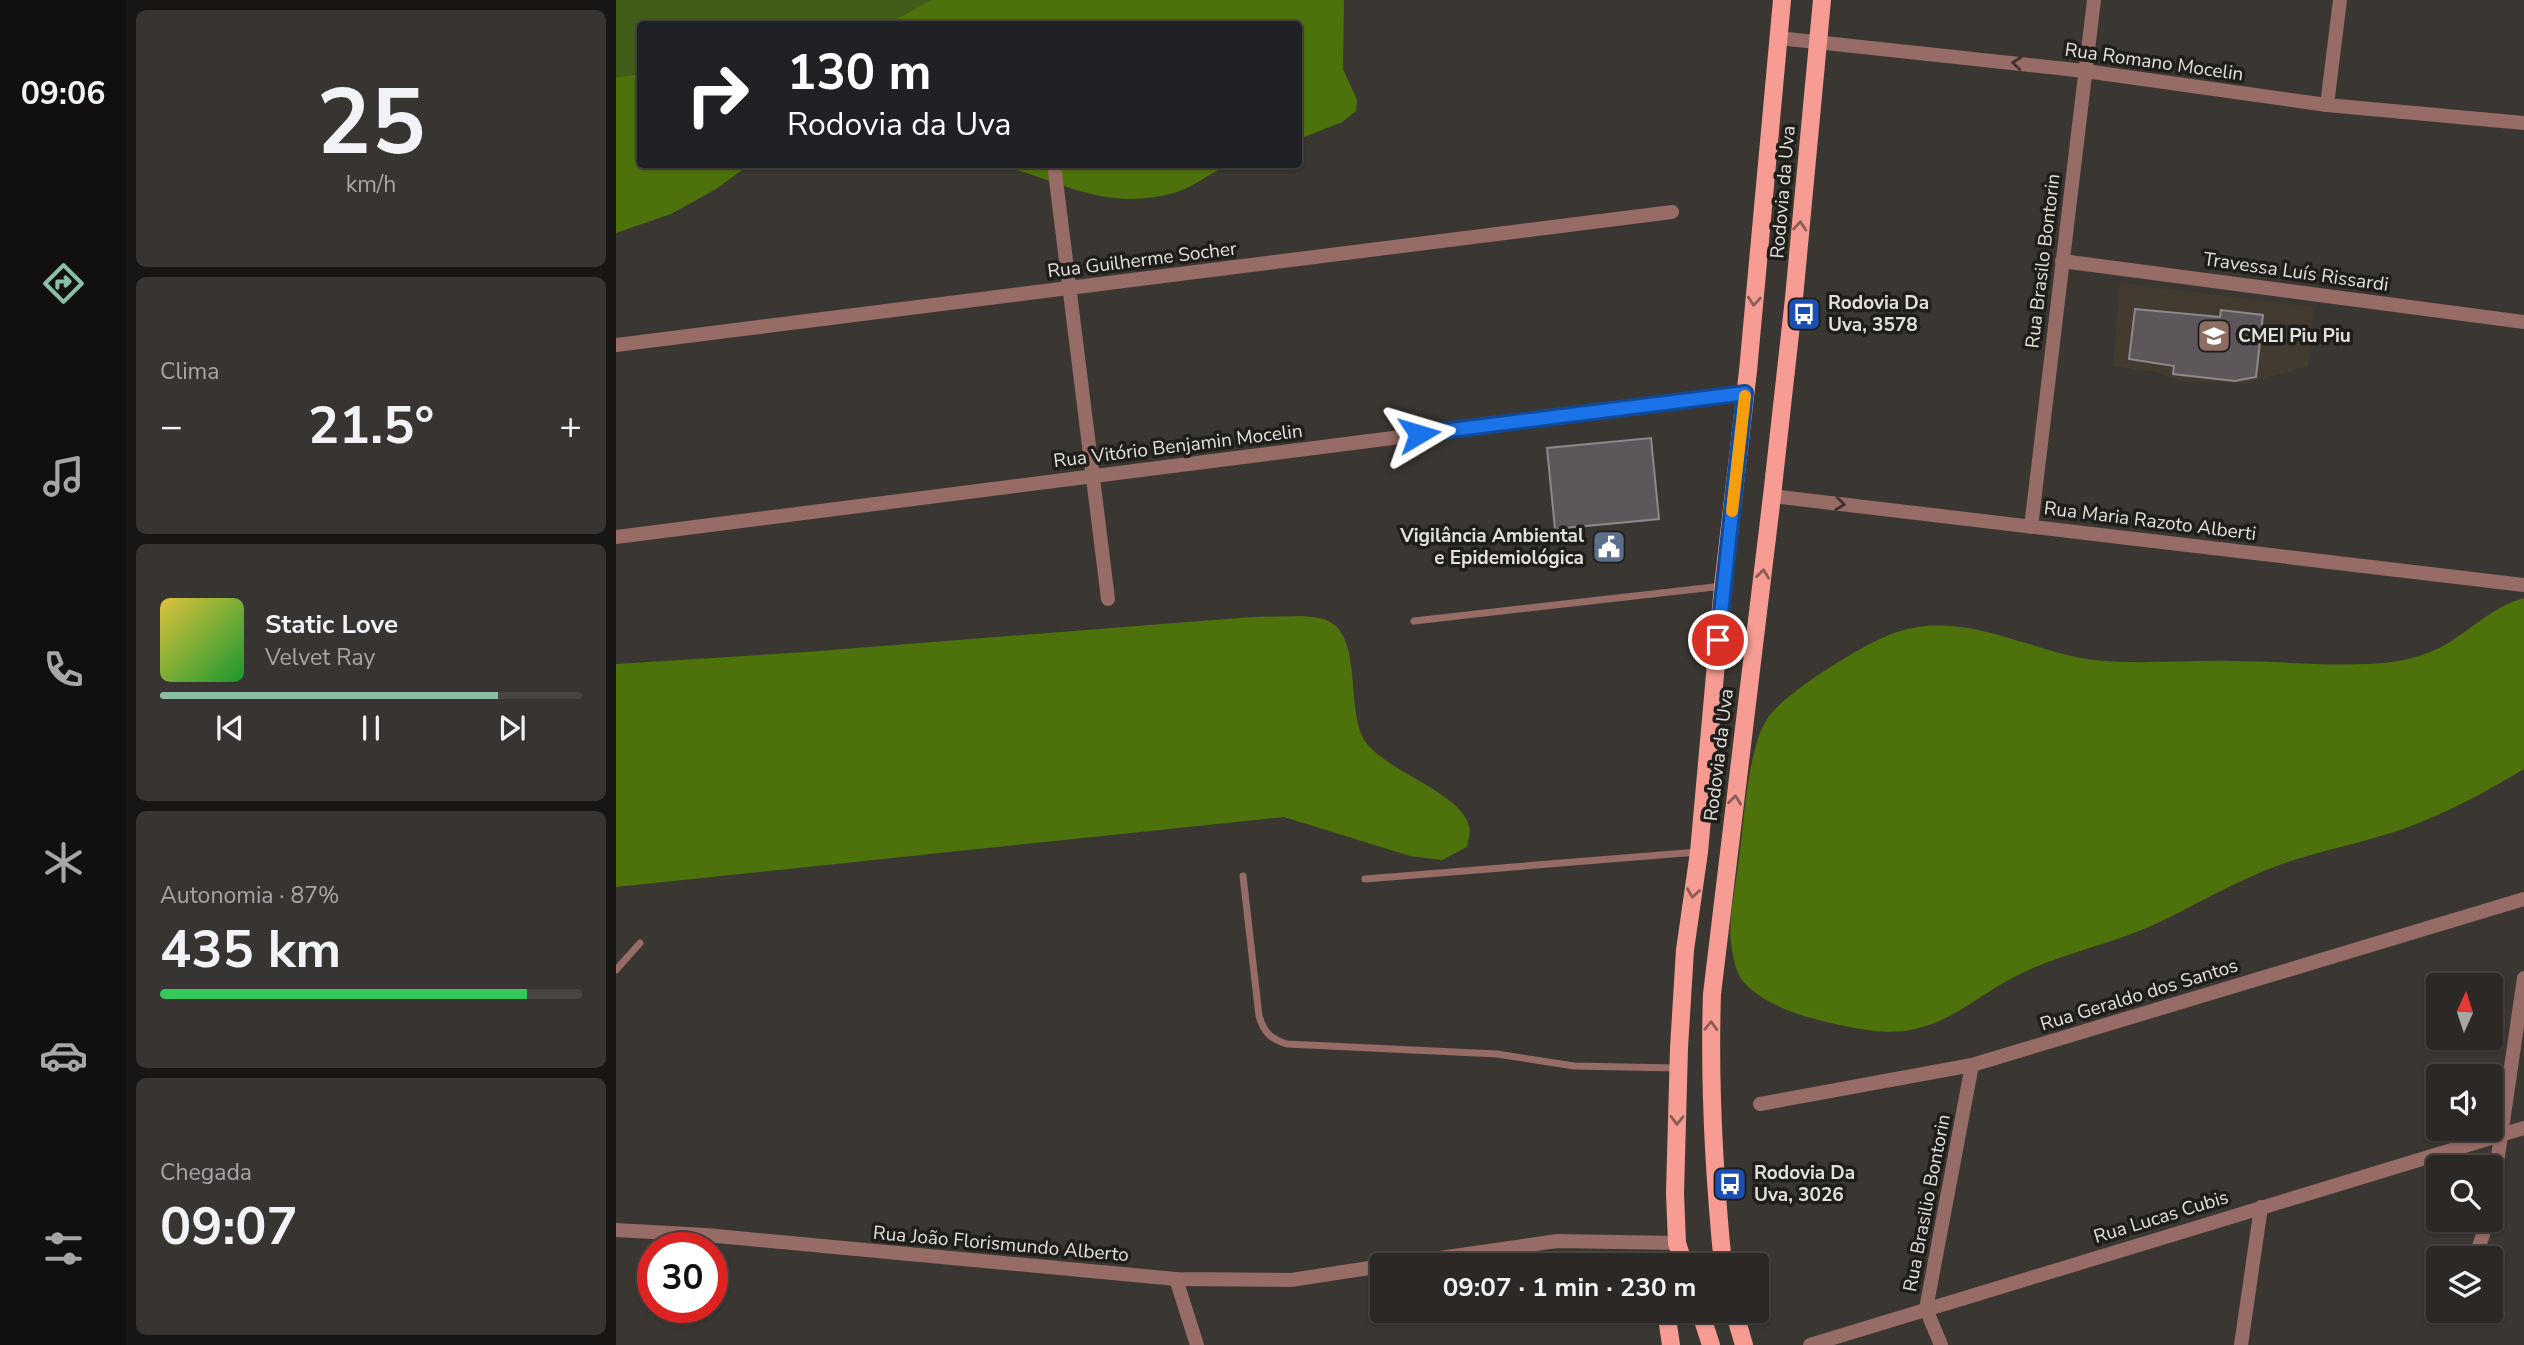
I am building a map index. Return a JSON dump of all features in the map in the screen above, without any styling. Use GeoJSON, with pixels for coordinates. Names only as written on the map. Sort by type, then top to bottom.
{"type":"FeatureCollection","features":[{"type":"Feature","properties":{"kind":"main road","name":"Rodovia da Uva"},"geometry":{"type":"LineString","coordinates":[[1680,1253],[1677,1243],[1675,1193],[1678,1068],[1685,950],[1699,852],[1782,0]]}},
{"type":"Feature","properties":{"kind":"main road","name":"Rodovia da Uva"},"geometry":{"type":"LineString","coordinates":[[1722,1253],[1711,1109],[1712,994],[1794,298],[1822,0]]}},
{"type":"Feature","properties":{"kind":"main road"},"geometry":{"type":"LineString","coordinates":[[1674,1253],[1677,1243]]}},
{"type":"Feature","properties":{"kind":"main road"},"geometry":{"type":"LineString","coordinates":[[1668,1323],[1671,1345]]}},
{"type":"Feature","properties":{"kind":"main road"},"geometry":{"type":"LineString","coordinates":[[1704,1323],[1711,1345]]}},
{"type":"Feature","properties":{"kind":"main road"},"geometry":{"type":"LineString","coordinates":[[1738,1323],[1744,1345]]}},
{"type":"Feature","properties":{"kind":"street","name":"Rua Brasilo Bontorin"},"geometry":{"type":"LineString","coordinates":[[2031,527],[2094,0]]}},
{"type":"Feature","properties":{"kind":"street"},"geometry":{"type":"LineString","coordinates":[[2327,105],[2340,0]]}},
{"type":"Feature","properties":{"kind":"street","name":"Rua Romano Mocelin"},"geometry":{"type":"LineString","coordinates":[[1778,38],[2085,71],[2327,105],[2524,123]]}},
{"type":"Feature","properties":{"kind":"street"},"geometry":{"type":"LineString","coordinates":[[1054,168],[1108,599]]}},
{"type":"Feature","properties":{"kind":"street","name":"Rua Guilherme Socher"},"geometry":{"type":"LineString","coordinates":[[616,345],[1672,212]]}},
{"type":"Feature","properties":{"kind":"street","name":"Travessa Luís Rissardi"},"geometry":{"type":"LineString","coordinates":[[2062,261],[2524,322]]}},
{"type":"Feature","properties":{"kind":"street","name":"Rua Vitório Benjamin Mocelin"},"geometry":{"type":"LineString","coordinates":[[616,537],[1745,393]]}},
{"type":"Feature","properties":{"kind":"street","name":"Rua Maria Razoto Alberti"},"geometry":{"type":"LineString","coordinates":[[1772,496],[2524,585]]}},
{"type":"Feature","properties":{"kind":"street","name":"Rua Geraldo dos Santos"},"geometry":{"type":"LineString","coordinates":[[1760,1104],[1972,1065],[2524,899]]}},
{"type":"Feature","properties":{"kind":"street"},"geometry":{"type":"LineString","coordinates":[[2503,1127],[2524,978]]}},
{"type":"Feature","properties":{"kind":"street","name":"Rua Brasilio Bontorin"},"geometry":{"type":"LineString","coordinates":[[1941,1345],[1926,1309],[1972,1065]]}},
{"type":"Feature","properties":{"kind":"street","name":"Rua Lucas Cubis"},"geometry":{"type":"LineString","coordinates":[[2503,1134],[2524,1128]]}},
{"type":"Feature","properties":{"kind":"street","name":"Rua Lucas Cubis"},"geometry":{"type":"LineString","coordinates":[[1810,1345],[2479,1141]]}},
{"type":"Feature","properties":{"kind":"street"},"geometry":{"type":"LineString","coordinates":[[2241,1345],[2261,1207]]}},
{"type":"Feature","properties":{"kind":"street","name":"Rua João Florismundo Alberto"},"geometry":{"type":"LineString","coordinates":[[616,1230],[706,1235],[1176,1279],[1291,1280],[1370,1268]]}},
{"type":"Feature","properties":{"kind":"street"},"geometry":{"type":"LineString","coordinates":[[1474,1253],[1557,1241],[1677,1243]]}},
{"type":"Feature","properties":{"kind":"street"},"geometry":{"type":"LineString","coordinates":[[1176,1279],[1197,1345]]}},
{"type":"Feature","properties":{"kind":"lane"},"geometry":{"type":"LineString","coordinates":[[1414,621],[1723,586]]}},
{"type":"Feature","properties":{"kind":"lane"},"geometry":{"type":"LineString","coordinates":[[1364,879],[1699,852]]}},
{"type":"Feature","properties":{"kind":"lane"},"geometry":{"type":"LineString","coordinates":[[1243,876],[1259,1016],[1263,1029],[1273,1040],[1287,1044],[1497,1054],[1574,1066],[1678,1068]]}},
{"type":"Feature","properties":{"kind":"lane"},"geometry":{"type":"LineString","coordinates":[[616,971],[640,943]]}},
{"type":"Feature","properties":{"kind":"shaded area","name":"CMEI Piu Piu"},"geometry":{"type":"Polygon","coordinates":[[[2120,283],[2314,307],[2308,366],[2248,383],[2186,382],[2154,372],[2113,366],[2120,283]]]}},
{"type":"Feature","properties":{"kind":"green space"},"geometry":{"type":"Polygon","coordinates":[[[616,0],[931,0],[892,21],[637,21],[637,74],[616,77],[616,0]]]}},
{"type":"Feature","properties":{"kind":"green space"},"geometry":{"type":"Polygon","coordinates":[[[931,0],[1344,0],[1343,69],[1357,100],[1356,111],[1342,122],[1302,138],[1302,21],[892,21],[931,0]]]}},
{"type":"Feature","properties":{"kind":"green space"},"geometry":{"type":"Polygon","coordinates":[[[637,74],[637,168],[745,168],[716,189],[671,214],[616,233],[616,77],[637,74]]]}},
{"type":"Feature","properties":{"kind":"green space"},"geometry":{"type":"Polygon","coordinates":[[[1009,168],[1224,168],[1177,192],[1152,198],[1128,199],[1085,192],[1009,168]]]}},
{"type":"Feature","properties":{"kind":"green space"},"geometry":{"type":"Polygon","coordinates":[[[2524,598],[2524,769],[2450,809],[2403,829],[2265,870],[2151,926],[2024,972],[1954,1014],[1918,1028],[1898,1032],[1875,1031],[1803,1016],[1768,1001],[1753,991],[1740,976],[1731,943],[1731,915],[1747,788],[1760,732],[1769,716],[1793,693],[1829,668],[1883,637],[1924,626],[1950,626],[2002,636],[2079,658],[2105,661],[2378,663],[2410,659],[2430,652],[2450,642],[2494,611],[2524,598]]]}},
{"type":"Feature","properties":{"kind":"green space"},"geometry":{"type":"Polygon","coordinates":[[[1302,616],[1328,621],[1339,630],[1350,659],[1356,714],[1367,744],[1392,765],[1453,803],[1469,826],[1467,847],[1442,860],[1410,856],[1284,817],[616,887],[616,664],[1252,617],[1302,616]]]}},
{"type":"Feature","properties":{"kind":"building"},"geometry":{"type":"Polygon","coordinates":[[[2135,309],[2220,317],[2221,310],[2263,315],[2256,377],[2235,381],[2173,374],[2174,366],[2129,359],[2135,309]]]}},
{"type":"Feature","properties":{"kind":"building"},"geometry":{"type":"Polygon","coordinates":[[[1651,438],[1659,519],[1555,529],[1547,448],[1651,438]]]}},
{"type":"Feature","properties":{"kind":"slow traffic"},"geometry":{"type":"LineString","coordinates":[[1732,511],[1745,396]]}},
{"type":"Feature","properties":{"kind":"place","name":"Rodovia Da Uva, 3578"},"geometry":{"type":"Point","coordinates":[1804,314]}},
{"type":"Feature","properties":{"kind":"place","name":"CMEI Piu Piu"},"geometry":{"type":"Point","coordinates":[2214,336]}},
{"type":"Feature","properties":{"kind":"place","name":"Vigilância Ambiental e Epidemiológica"},"geometry":{"type":"Point","coordinates":[1609,547]}},
{"type":"Feature","properties":{"kind":"place","name":"Rodovia Da Uva, 3026"},"geometry":{"type":"Point","coordinates":[1730,1184]}},
{"type":"Feature","properties":{"kind":"route"},"geometry":{"type":"LineString","coordinates":[[1419,434],[1745,393],[1718,640]]}}]}
